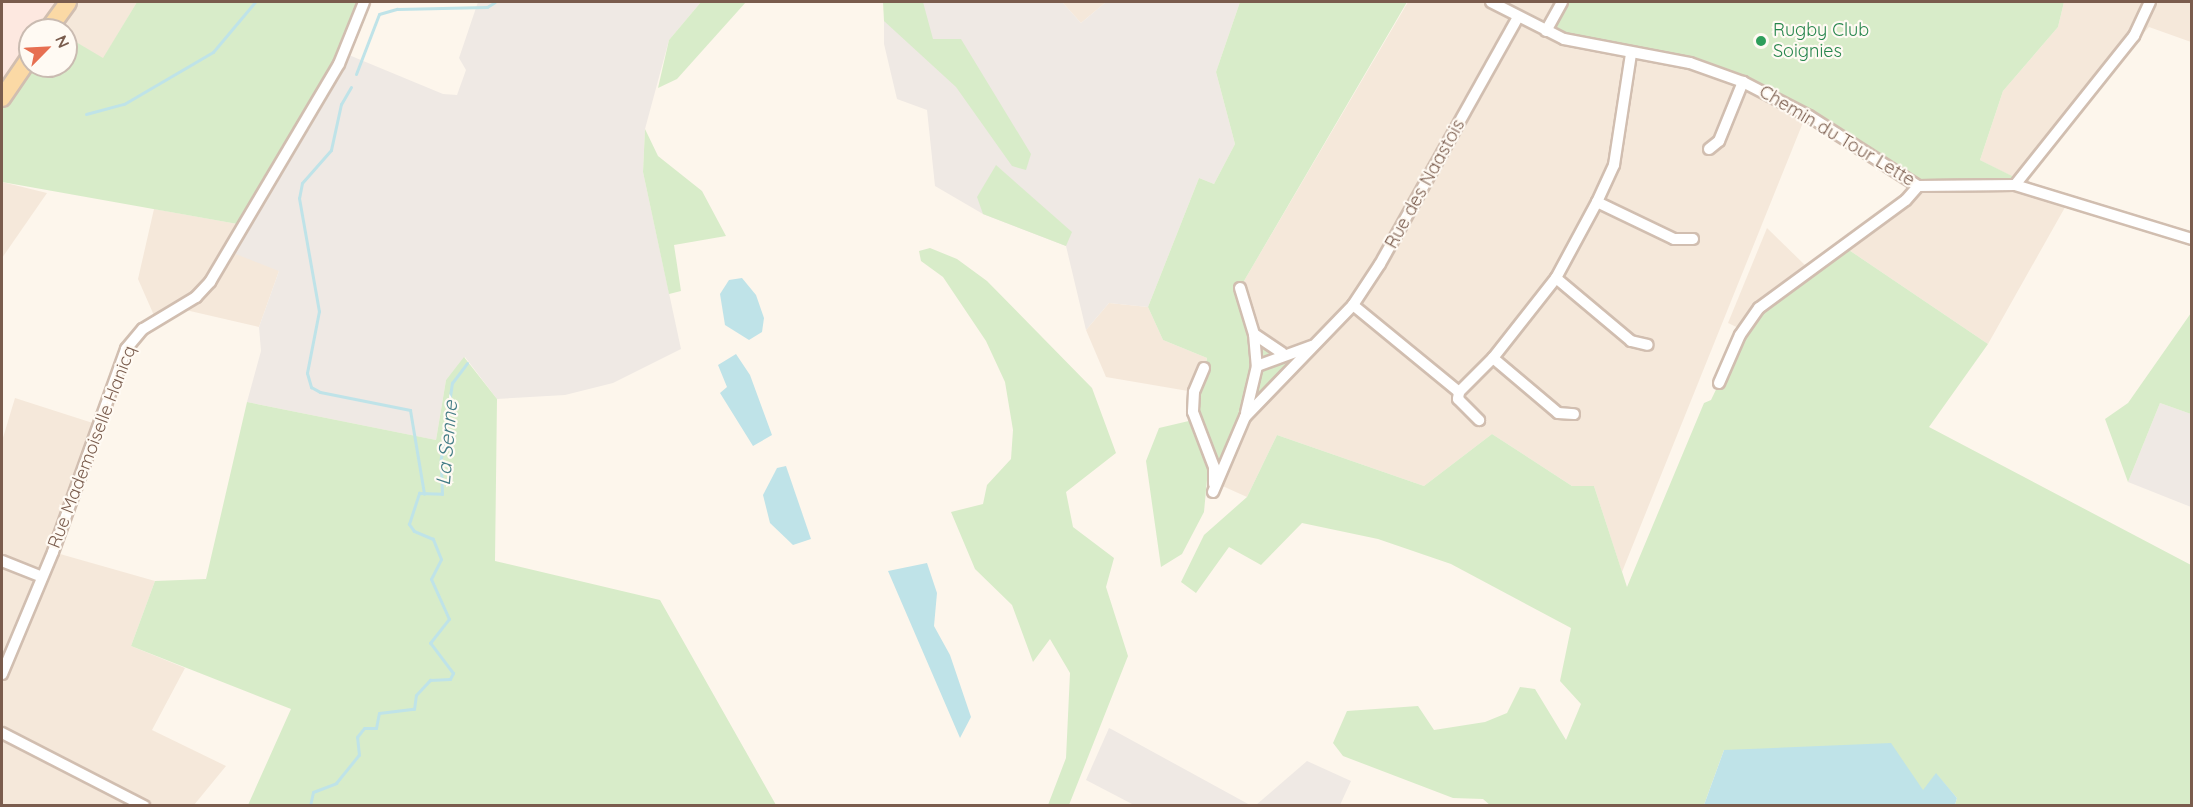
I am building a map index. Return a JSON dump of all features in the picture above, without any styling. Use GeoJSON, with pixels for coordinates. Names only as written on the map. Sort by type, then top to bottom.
{"type":"FeatureCollection","features":[{"type":"Feature","properties":{"kind":"main road"},"geometry":{"type":"LineString","coordinates":[[57,18],[68,2]]}},
{"type":"Feature","properties":{"kind":"main road"},"geometry":{"type":"LineString","coordinates":[[2,98],[18,75]]}},
{"type":"Feature","properties":{"kind":"street","name":"Rue Mademoiselle Hanicq"},"geometry":{"type":"LineString","coordinates":[[2,674],[42,577],[126,349],[143,329],[196,297],[210,282],[339,64],[364,2]]}},
{"type":"Feature","properties":{"kind":"street","name":"Chemin du Tour Lette"},"geometry":{"type":"LineString","coordinates":[[1491,2],[1546,31],[1575,43],[1690,63],[1743,82],[1809,116],[1918,186],[2015,185],[2192,239]]}},
{"type":"Feature","properties":{"kind":"street"},"geometry":{"type":"LineString","coordinates":[[1546,31],[1562,2]]}},
{"type":"Feature","properties":{"kind":"street"},"geometry":{"type":"LineString","coordinates":[[2015,185],[2134,36],[2150,2]]}},
{"type":"Feature","properties":{"kind":"street","name":"Rue des Naastois"},"geometry":{"type":"LineString","coordinates":[[1245,417],[1353,305],[1518,16]]}},
{"type":"Feature","properties":{"kind":"street"},"geometry":{"type":"LineString","coordinates":[[1479,420],[1458,399],[1459,392],[1493,358],[1556,278],[1598,202],[1614,165],[1631,54]]}},
{"type":"Feature","properties":{"kind":"street"},"geometry":{"type":"LineString","coordinates":[[1709,149],[1719,141],[1743,82]]}},
{"type":"Feature","properties":{"kind":"street"},"geometry":{"type":"LineString","coordinates":[[1719,382],[1740,335],[1759,308],[1906,200],[1918,186]]}},
{"type":"Feature","properties":{"kind":"street"},"geometry":{"type":"LineString","coordinates":[[1598,202],[1674,239],[1693,239]]}},
{"type":"Feature","properties":{"kind":"street"},"geometry":{"type":"LineString","coordinates":[[1556,278],[1631,341],[1648,345]]}},
{"type":"Feature","properties":{"kind":"street","name":"Rue des Naastois"},"geometry":{"type":"LineString","coordinates":[[1204,368],[1194,392],[1193,412],[1210,454],[1213,492],[1245,417],[1257,366],[1254,334],[1240,288]]}},
{"type":"Feature","properties":{"kind":"street"},"geometry":{"type":"LineString","coordinates":[[1353,305],[1459,392]]}},
{"type":"Feature","properties":{"kind":"street"},"geometry":{"type":"LineString","coordinates":[[1254,334],[1282,353]]}},
{"type":"Feature","properties":{"kind":"street","name":"Rue des Naastois"},"geometry":{"type":"LineString","coordinates":[[1257,366],[1282,353],[1318,342]]}},
{"type":"Feature","properties":{"kind":"street"},"geometry":{"type":"LineString","coordinates":[[1493,358],[1558,413],[1574,414]]}},
{"type":"Feature","properties":{"kind":"street"},"geometry":{"type":"LineString","coordinates":[[1210,454],[1228,457]]}},
{"type":"Feature","properties":{"kind":"street"},"geometry":{"type":"LineString","coordinates":[[2,561],[42,577]]}},
{"type":"Feature","properties":{"kind":"street"},"geometry":{"type":"LineString","coordinates":[[2,733],[144,806]]}},
{"type":"Feature","properties":{"kind":"shaded area"},"geometry":{"type":"Polygon","coordinates":[[[2,2],[68,2],[57,18],[18,18],[18,75],[2,98],[2,2]]]}},
{"type":"Feature","properties":{"kind":"shaded area"},"geometry":{"type":"Polygon","coordinates":[[[68,2],[137,2],[103,59],[78,43],[78,18],[61,18],[68,2]]]}},
{"type":"Feature","properties":{"kind":"shaded area"},"geometry":{"type":"Polygon","coordinates":[[[478,2],[701,2],[669,40],[645,129],[643,172],[681,349],[613,383],[565,395],[497,399],[465,357],[446,380],[436,440],[247,402],[261,351],[259,327],[279,271],[228,251],[344,53],[443,94],[457,95],[466,70],[459,58],[478,2]]]}},
{"type":"Feature","properties":{"kind":"shaded area"},"geometry":{"type":"Polygon","coordinates":[[[884,2],[1062,2],[1081,23],[1106,2],[1240,2],[1216,72],[1235,144],[1214,184],[1199,178],[1148,307],[1109,303],[1086,330],[1066,246],[983,214],[935,186],[927,110],[897,99],[884,44],[884,2]]]}},
{"type":"Feature","properties":{"kind":"shaded area"},"geometry":{"type":"Polygon","coordinates":[[[1062,2],[1106,2],[1081,23],[1062,2]]]}},
{"type":"Feature","properties":{"kind":"shaded area"},"geometry":{"type":"Polygon","coordinates":[[[1408,2],[1562,2],[1798,110],[1804,120],[1622,572],[1594,486],[1572,486],[1492,434],[1424,486],[1277,435],[1247,497],[1218,484],[1248,422],[1312,350],[1282,347],[1267,339],[1256,323],[1244,281],[1408,2]]]}},
{"type":"Feature","properties":{"kind":"shaded area"},"geometry":{"type":"Polygon","coordinates":[[[2064,2],[2191,2],[2191,42],[2149,27],[2031,166],[2028,179],[2033,186],[2068,202],[1988,344],[1843,246],[1918,186],[2015,178],[1980,160],[2003,91],[2058,27],[2064,2]]]}},
{"type":"Feature","properties":{"kind":"shaded area"},"geometry":{"type":"Polygon","coordinates":[[[2,182],[47,193],[2,258],[2,182]]]}},
{"type":"Feature","properties":{"kind":"shaded area"},"geometry":{"type":"Polygon","coordinates":[[[154,209],[243,225],[279,271],[259,327],[177,308],[156,320],[138,279],[154,209]]]}},
{"type":"Feature","properties":{"kind":"shaded area"},"geometry":{"type":"Polygon","coordinates":[[[1767,228],[1810,270],[1745,331],[1728,323],[1767,228]]]}},
{"type":"Feature","properties":{"kind":"shaded area"},"geometry":{"type":"Polygon","coordinates":[[[1109,303],[1148,307],[1163,340],[1207,358],[1194,392],[1106,377],[1086,330],[1109,303]]]}},
{"type":"Feature","properties":{"kind":"shaded area"},"geometry":{"type":"Polygon","coordinates":[[[15,398],[99,425],[53,552],[155,581],[131,646],[185,668],[152,730],[226,766],[194,805],[2,806],[2,441],[15,398]]]}},
{"type":"Feature","properties":{"kind":"shaded area"},"geometry":{"type":"Polygon","coordinates":[[[2160,403],[2191,414],[2191,507],[2128,482],[2160,403]]]}},
{"type":"Feature","properties":{"kind":"shaded area"},"geometry":{"type":"Polygon","coordinates":[[[1109,728],[1250,805],[1134,805],[1086,780],[1109,728]]]}},
{"type":"Feature","properties":{"kind":"shaded area"},"geometry":{"type":"Polygon","coordinates":[[[1307,761],[1351,781],[1340,805],[1256,805],[1307,761]]]}},
{"type":"Feature","properties":{"kind":"green space"},"geometry":{"type":"Polygon","coordinates":[[[137,2],[364,2],[344,53],[243,225],[2,182],[2,98],[20,78],[78,78],[78,43],[103,58],[137,2]]]}},
{"type":"Feature","properties":{"kind":"green space"},"geometry":{"type":"Polygon","coordinates":[[[701,2],[746,2],[677,79],[658,88],[669,40],[701,2]]]}},
{"type":"Feature","properties":{"kind":"green space"},"geometry":{"type":"Polygon","coordinates":[[[883,2],[923,2],[933,39],[961,39],[1031,154],[1026,170],[1012,166],[956,87],[884,21],[883,2]]]}},
{"type":"Feature","properties":{"kind":"green space"},"geometry":{"type":"Polygon","coordinates":[[[1240,2],[1407,2],[1244,281],[1256,323],[1267,339],[1282,347],[1313,350],[1248,422],[1218,484],[1208,469],[1204,512],[1182,554],[1161,567],[1146,461],[1159,428],[1193,420],[1207,358],[1163,340],[1148,307],[1199,178],[1214,184],[1235,144],[1216,72],[1240,2]]]}},
{"type":"Feature","properties":{"kind":"green space"},"geometry":{"type":"Polygon","coordinates":[[[1562,2],[2064,2],[2058,27],[2003,91],[1980,160],[2016,178],[1918,186],[1809,116],[1715,71],[1546,31],[1562,2]]]}},
{"type":"Feature","properties":{"kind":"green space"},"geometry":{"type":"Polygon","coordinates":[[[645,129],[658,156],[702,191],[726,236],[674,245],[681,291],[669,294],[643,172],[645,129]]]}},
{"type":"Feature","properties":{"kind":"green space"},"geometry":{"type":"Polygon","coordinates":[[[996,165],[1072,232],[1066,246],[983,214],[977,197],[996,165]]]}},
{"type":"Feature","properties":{"kind":"green space"},"geometry":{"type":"Polygon","coordinates":[[[1843,246],[1988,344],[1929,427],[2191,565],[2191,805],[1955,805],[1957,798],[1936,774],[1924,791],[1724,750],[1704,805],[1491,806],[1483,799],[1453,798],[1343,756],[1333,743],[1347,711],[1418,706],[1434,730],[1485,722],[1507,713],[1520,687],[1535,689],[1566,740],[1581,704],[1560,681],[1571,628],[1451,564],[1378,539],[1302,523],[1261,565],[1229,547],[1196,593],[1181,582],[1204,535],[1247,497],[1277,435],[1424,486],[1492,434],[1572,486],[1594,486],[1627,587],[1704,403],[1711,400],[1750,319],[1843,246]]]}},
{"type":"Feature","properties":{"kind":"green space"},"geometry":{"type":"Polygon","coordinates":[[[930,248],[957,259],[987,281],[1092,388],[1116,453],[1066,492],[1073,527],[1114,558],[1106,587],[1128,656],[1069,805],[1048,805],[1066,758],[1070,673],[1050,639],[1033,662],[1012,605],[975,569],[951,512],[983,504],[987,485],[1011,459],[1013,430],[1005,382],[986,341],[943,277],[921,261],[919,251],[930,248]]]}},
{"type":"Feature","properties":{"kind":"green space"},"geometry":{"type":"Polygon","coordinates":[[[2191,313],[2191,414],[2160,403],[2128,482],[2105,419],[2128,403],[2191,313]]]}},
{"type":"Feature","properties":{"kind":"green space"},"geometry":{"type":"Polygon","coordinates":[[[464,357],[497,399],[495,561],[660,600],[776,805],[248,805],[291,709],[131,646],[155,581],[206,579],[247,402],[436,440],[446,380],[464,357]]]}},
{"type":"Feature","properties":{"kind":"water"},"geometry":{"type":"Polygon","coordinates":[[[742,278],[756,295],[764,318],[762,332],[749,340],[725,325],[720,294],[729,280],[742,278]]]}},
{"type":"Feature","properties":{"kind":"water"},"geometry":{"type":"Polygon","coordinates":[[[736,354],[750,375],[772,435],[753,446],[720,393],[727,387],[718,365],[736,354]]]}},
{"type":"Feature","properties":{"kind":"water"},"geometry":{"type":"Polygon","coordinates":[[[786,466],[811,539],[793,545],[770,523],[763,495],[777,468],[786,466]]]}},
{"type":"Feature","properties":{"kind":"water"},"geometry":{"type":"Polygon","coordinates":[[[927,563],[937,593],[934,626],[950,655],[971,717],[960,738],[888,571],[927,563]]]}},
{"type":"Feature","properties":{"kind":"water"},"geometry":{"type":"Polygon","coordinates":[[[1891,743],[1923,790],[1936,773],[1957,798],[1955,805],[1704,805],[1724,750],[1891,743]]]}},
{"type":"Feature","properties":{"kind":"waterway"},"geometry":{"type":"LineString","coordinates":[[86,114],[124,104],[213,52],[255,2]]}},
{"type":"Feature","properties":{"kind":"waterway"},"geometry":{"type":"LineString","coordinates":[[356,74],[379,14],[397,9],[487,7],[495,2]]}},
{"type":"Feature","properties":{"kind":"waterway"},"geometry":{"type":"LineString","coordinates":[[351,87],[341,104],[331,150],[302,183],[299,198],[319,311],[307,373],[311,387],[320,392],[410,410],[424,494]]}},
{"type":"Feature","properties":{"kind":"waterway","name":"La Senne"},"geometry":{"type":"LineString","coordinates":[[310,806],[313,792],[336,783],[359,755],[357,737],[364,728],[376,728],[379,713],[414,709],[416,695],[430,680],[450,679],[453,673],[430,643],[449,619],[431,579],[441,559],[433,539],[414,531],[409,524],[419,493],[442,494],[441,458],[452,383],[467,363]]}},
{"type":"Feature","properties":{"kind":"place","name":"Rugby Club Soignies"},"geometry":{"type":"Point","coordinates":[1761,41]}}]}
